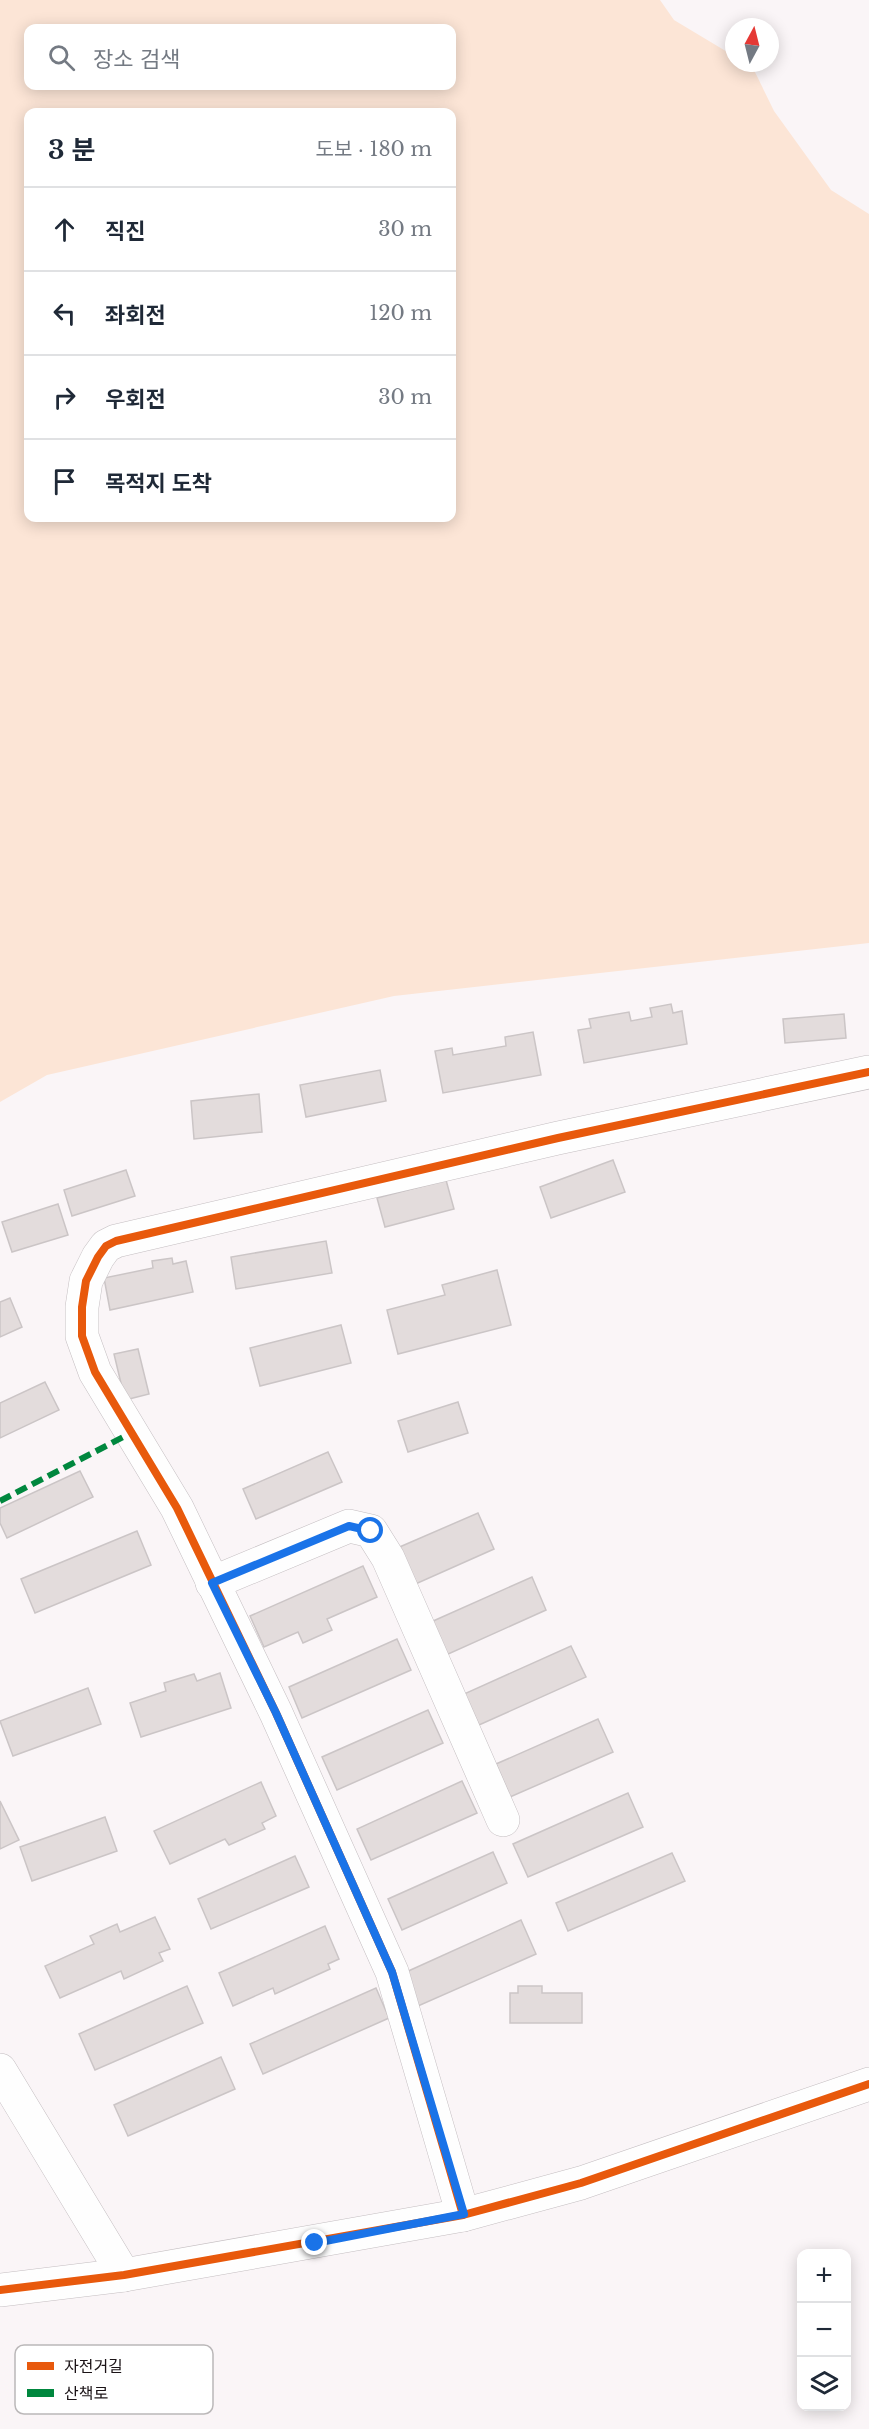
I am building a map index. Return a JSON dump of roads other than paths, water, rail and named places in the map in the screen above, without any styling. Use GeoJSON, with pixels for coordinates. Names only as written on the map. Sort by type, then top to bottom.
{"type":"FeatureCollection","features":[{"type":"Feature","properties":{"kind":"street"},"geometry":{"type":"LineString","coordinates":[[464,2214],[392,1972],[276,1713],[177,1508],[95,1372],[82,1336],[82,1307],[86,1281],[106,1246],[116,1241],[558,1138],[869,1072]]}},
{"type":"Feature","properties":{"kind":"street"},"geometry":{"type":"LineString","coordinates":[[212,1583],[349,1526],[371,1531],[388,1558],[503,1820]]}},
{"type":"Feature","properties":{"kind":"street"},"geometry":{"type":"LineString","coordinates":[[0,2070],[124,2275]]}},
{"type":"Feature","properties":{"kind":"street"},"geometry":{"type":"LineString","coordinates":[[0,2290],[124,2275],[464,2214],[581,2183],[869,2085]]}}]}
